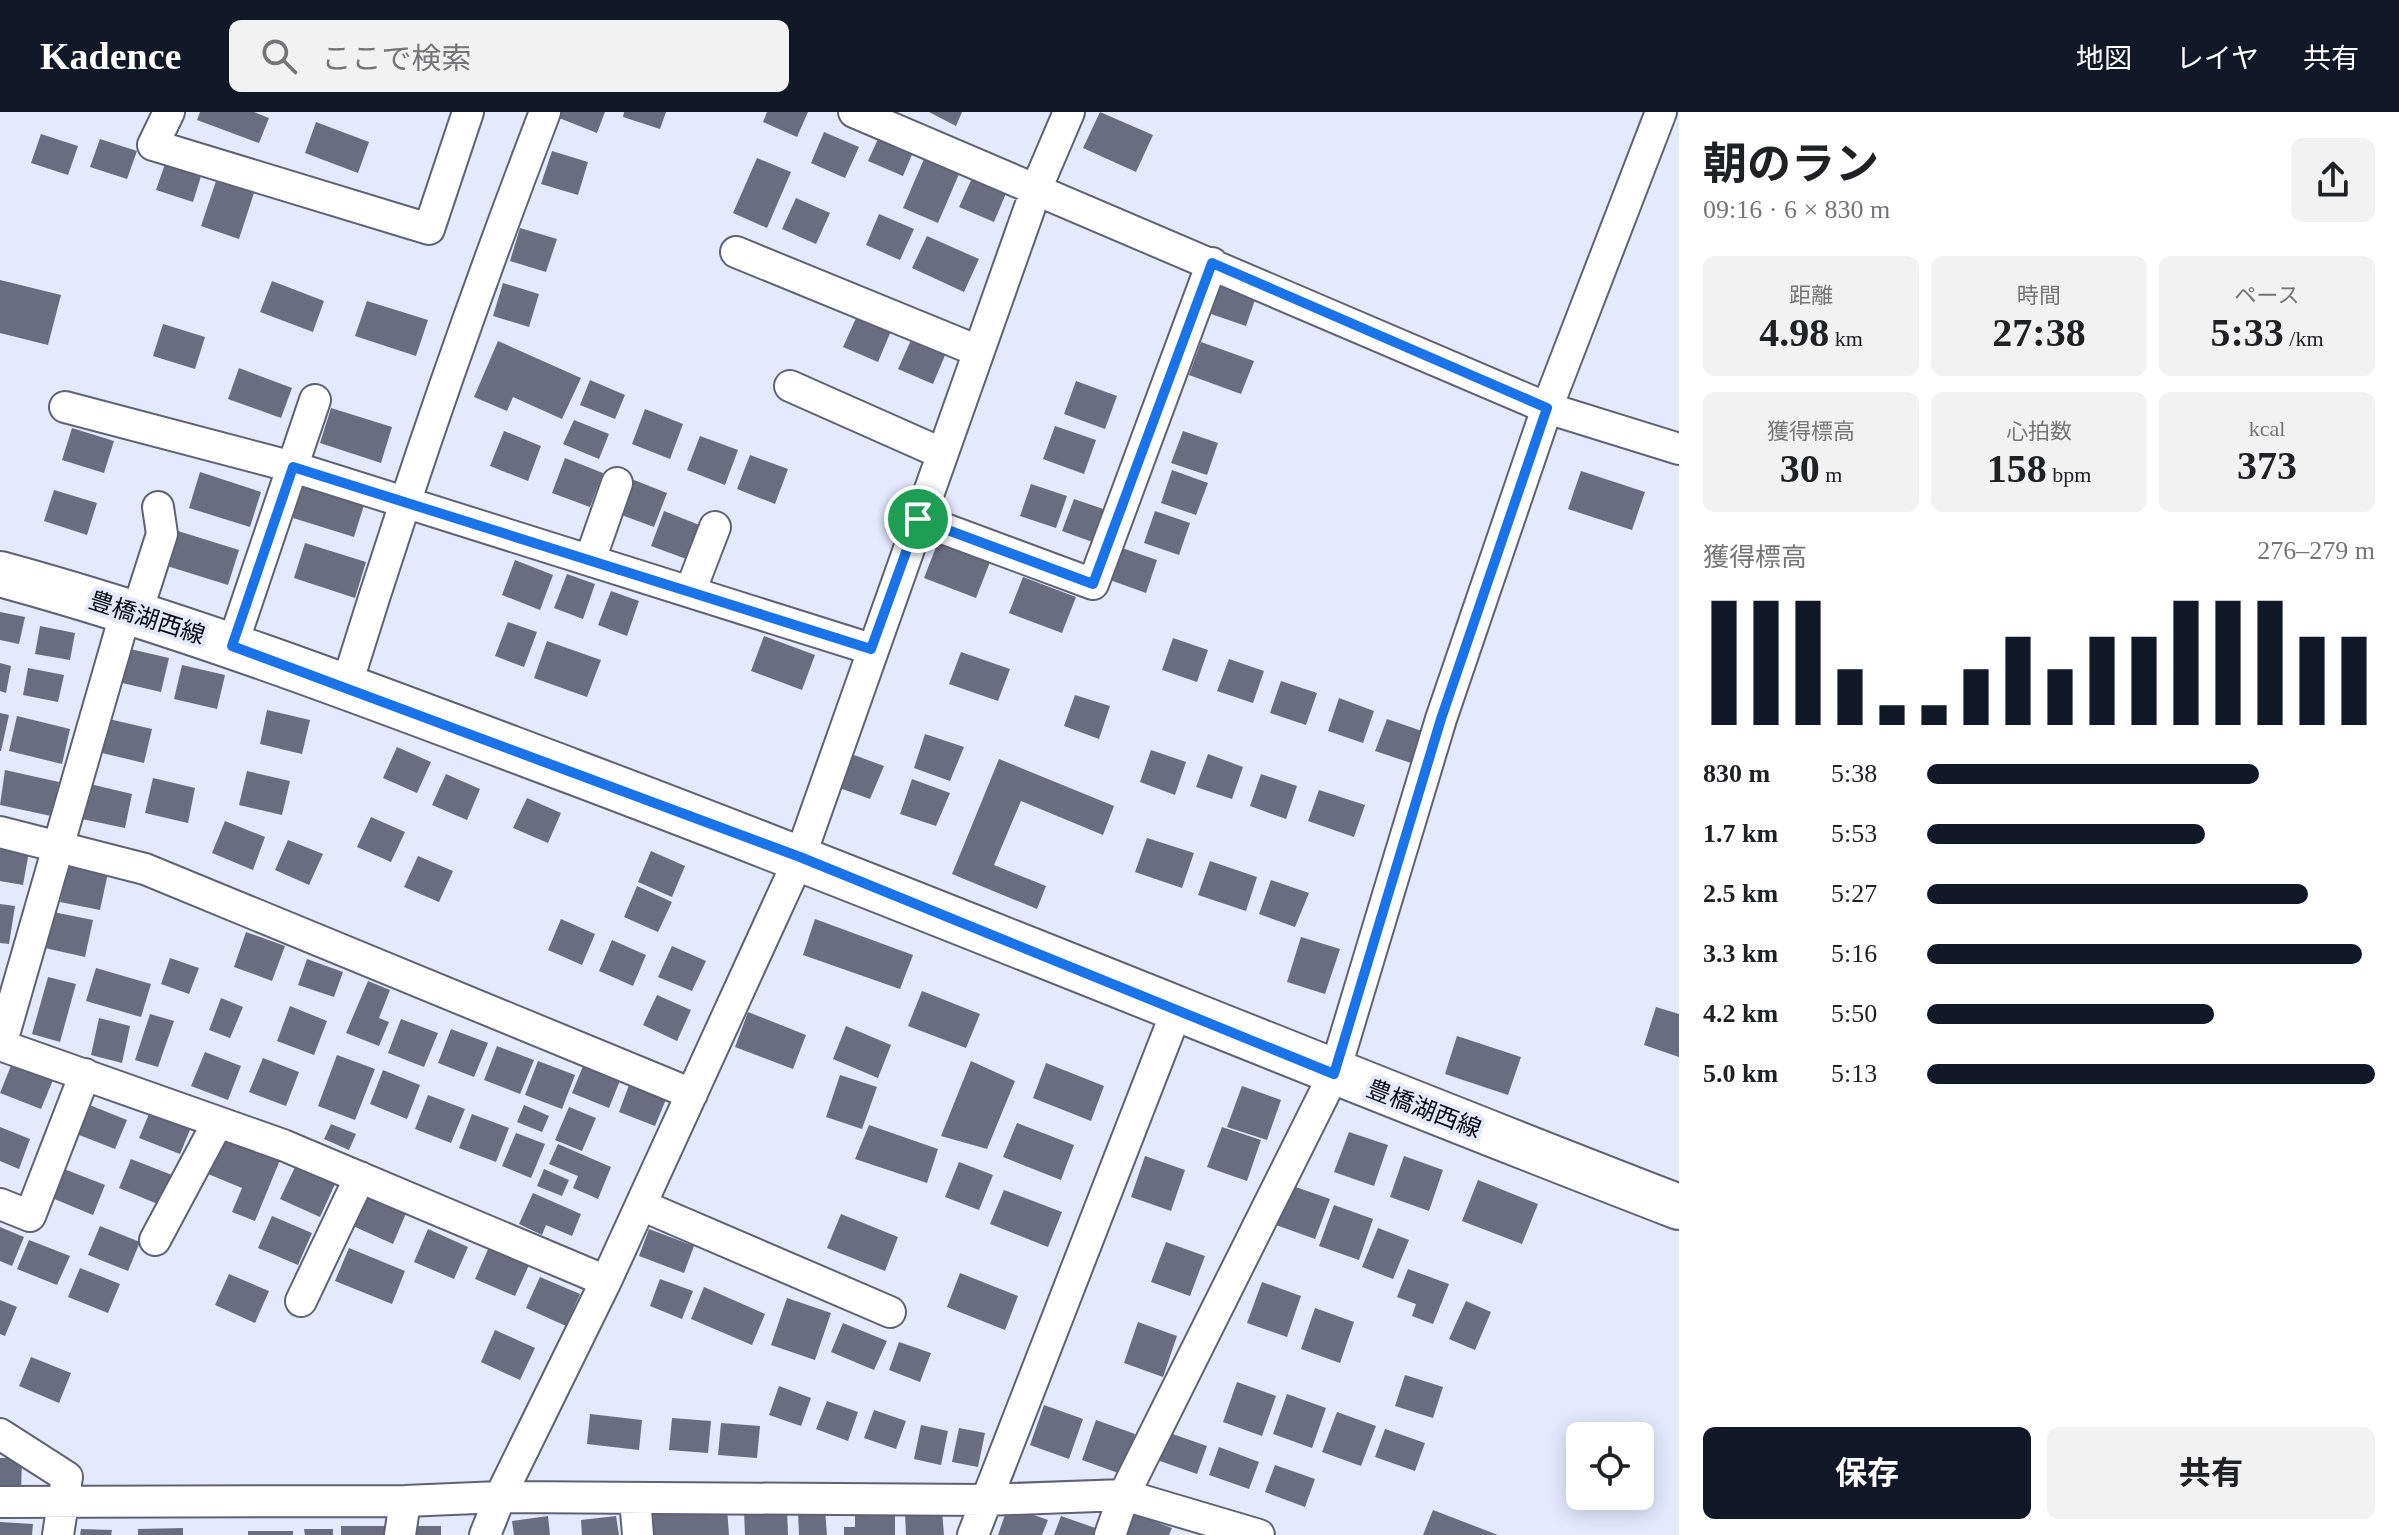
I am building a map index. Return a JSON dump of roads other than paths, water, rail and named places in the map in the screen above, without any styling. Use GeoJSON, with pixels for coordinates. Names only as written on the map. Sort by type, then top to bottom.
{"type":"FeatureCollection","features":[{"type":"Feature","properties":{"kind":"main road","name":"豊橋湖西線"},"geometry":{"type":"LineString","coordinates":[[0,574],[132,610],[800,857],[1334,1074],[1679,1207]]}},
{"type":"Feature","properties":{"kind":"street"},"geometry":{"type":"LineString","coordinates":[[169,112],[153,145],[429,229],[468,112]]}},
{"type":"Feature","properties":{"kind":"street"},"geometry":{"type":"LineString","coordinates":[[346,687],[404,502],[488,260],[545,112]]}},
{"type":"Feature","properties":{"kind":"street"},"geometry":{"type":"LineString","coordinates":[[854,112],[1037,187],[1547,408],[1679,449]]}},
{"type":"Feature","properties":{"kind":"street"},"geometry":{"type":"LineString","coordinates":[[485,1535],[500,1497],[606,1281],[800,857],[871,649],[1037,187],[1069,112]]}},
{"type":"Feature","properties":{"kind":"street"},"geometry":{"type":"LineString","coordinates":[[1110,1535],[1124,1495],[1334,1074],[1441,719],[1547,408],[1661,112]]}},
{"type":"Feature","properties":{"kind":"street"},"geometry":{"type":"LineString","coordinates":[[736,252],[978,351]]}},
{"type":"Feature","properties":{"kind":"street"},"geometry":{"type":"LineString","coordinates":[[918,519],[1093,584],[1212,263]]}},
{"type":"Feature","properties":{"kind":"street"},"geometry":{"type":"LineString","coordinates":[[790,386],[941,453]]}},
{"type":"Feature","properties":{"kind":"street"},"geometry":{"type":"LineString","coordinates":[[232,646],[315,400]]}},
{"type":"Feature","properties":{"kind":"street"},"geometry":{"type":"LineString","coordinates":[[65,407],[293,467],[871,649]]}},
{"type":"Feature","properties":{"kind":"street"},"geometry":{"type":"LineString","coordinates":[[590,560],[617,483]]}},
{"type":"Feature","properties":{"kind":"street"},"geometry":{"type":"LineString","coordinates":[[158,507],[162,534],[132,610],[0,1045],[218,1122],[360,1177],[606,1281]]}},
{"type":"Feature","properties":{"kind":"street"},"geometry":{"type":"LineString","coordinates":[[690,592],[715,527]]}},
{"type":"Feature","properties":{"kind":"street"},"geometry":{"type":"LineString","coordinates":[[0,832],[145,869],[692,1094]]}},
{"type":"Feature","properties":{"kind":"street"},"geometry":{"type":"LineString","coordinates":[[973,1535],[1177,1010]]}},
{"type":"Feature","properties":{"kind":"street"},"geometry":{"type":"LineString","coordinates":[[0,1204],[30,1216],[85,1074]]}},
{"type":"Feature","properties":{"kind":"street"},"geometry":{"type":"LineString","coordinates":[[155,1240],[218,1122]]}},
{"type":"Feature","properties":{"kind":"street"},"geometry":{"type":"LineString","coordinates":[[301,1301],[360,1177]]}},
{"type":"Feature","properties":{"kind":"street"},"geometry":{"type":"LineString","coordinates":[[641,1205],[890,1312]]}},
{"type":"Feature","properties":{"kind":"street"},"geometry":{"type":"LineString","coordinates":[[0,1434],[67,1477],[58,1535]]}},
{"type":"Feature","properties":{"kind":"street"},"geometry":{"type":"LineString","coordinates":[[0,1502],[405,1501],[500,1497],[985,1500],[1124,1495],[1259,1535]]}},
{"type":"Feature","properties":{"kind":"street"},"geometry":{"type":"LineString","coordinates":[[635,1498],[638,1535]]}},
{"type":"Feature","properties":{"kind":"street"},"geometry":{"type":"LineString","coordinates":[[400,1535],[405,1501]]}}]}
